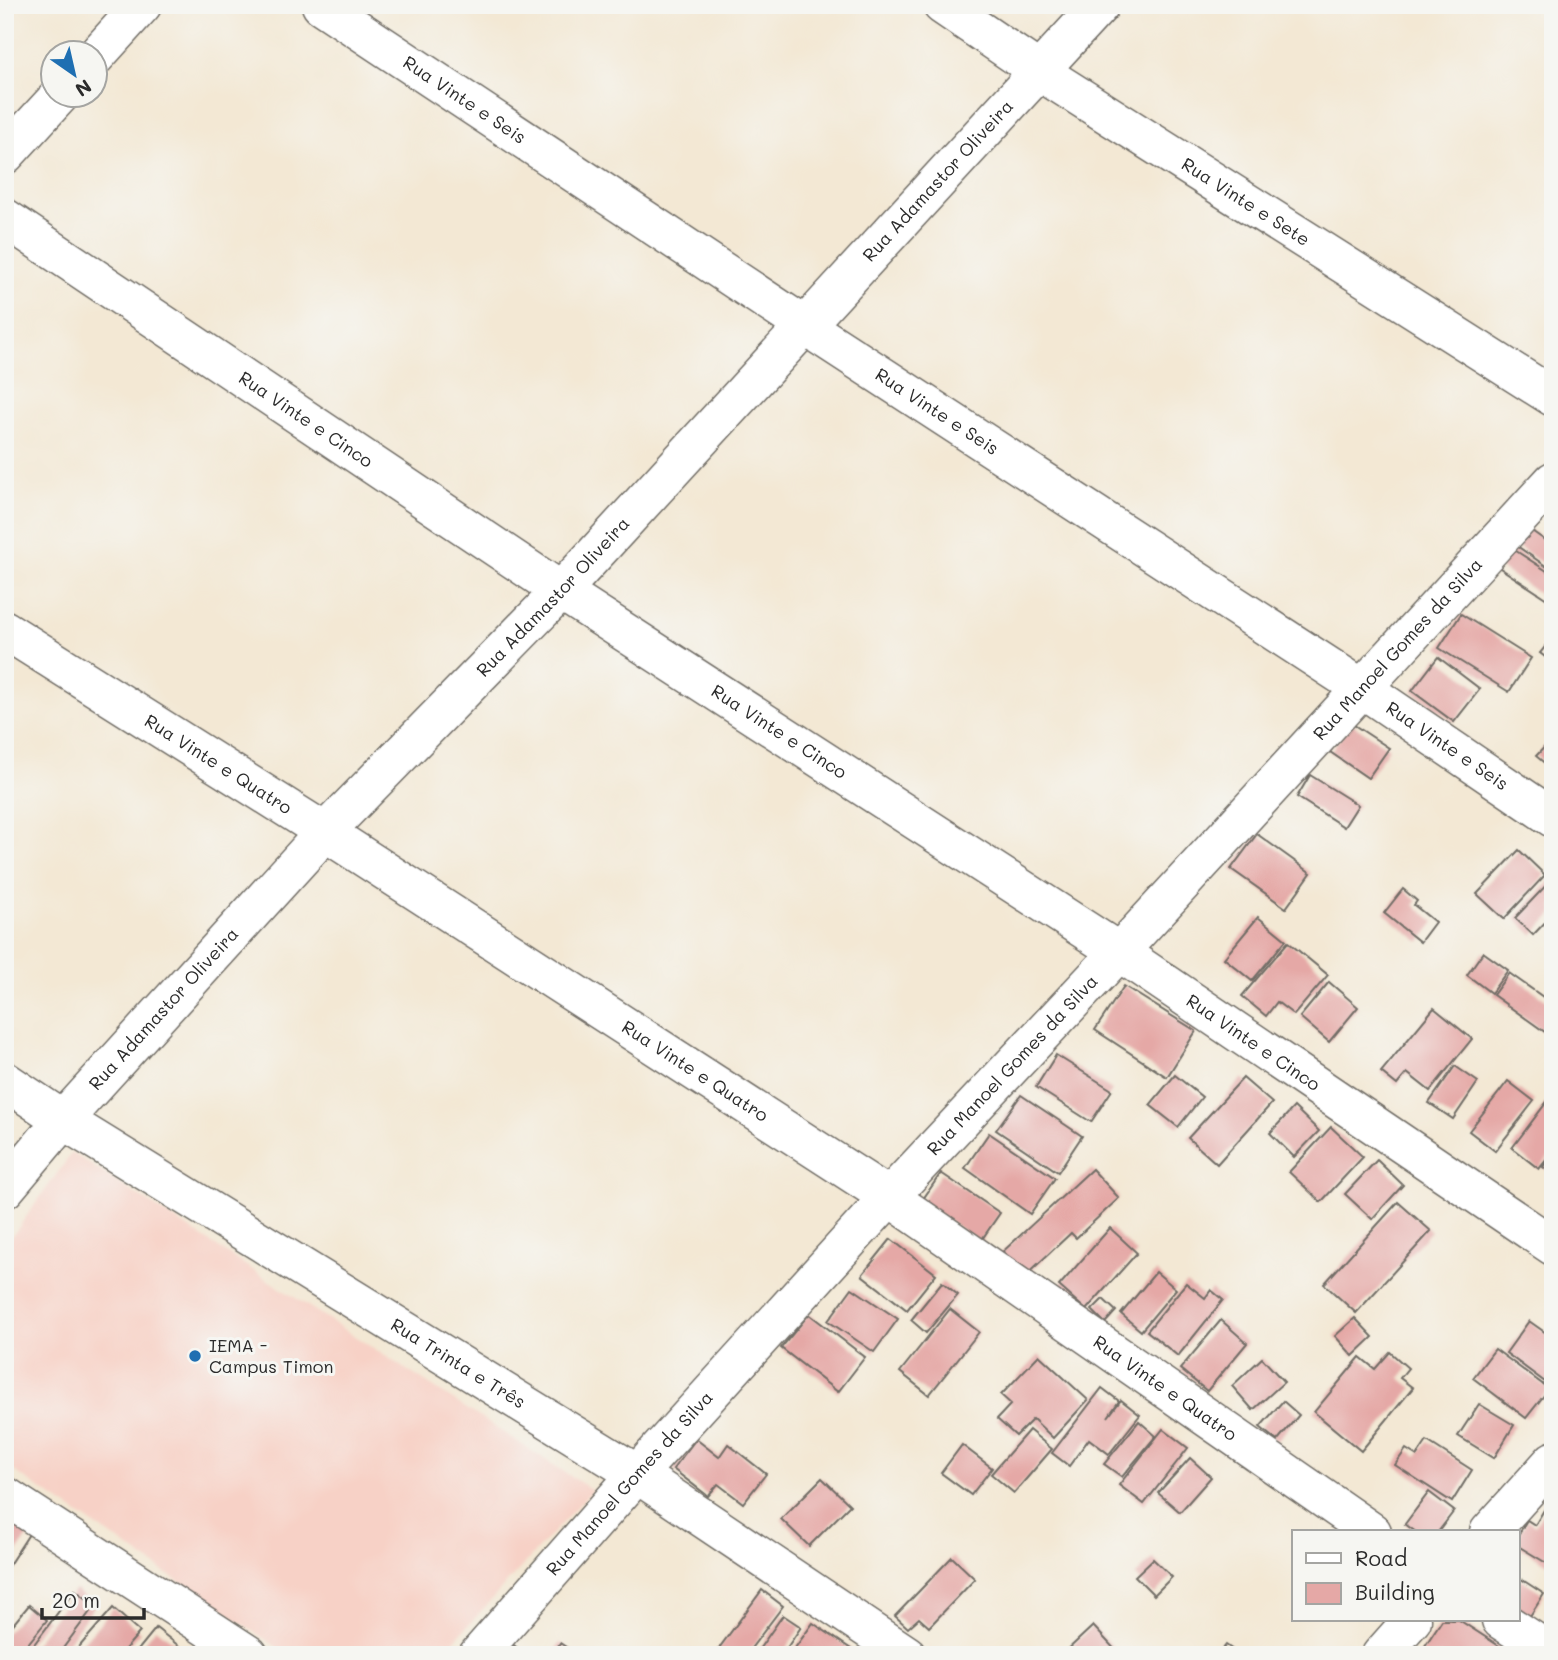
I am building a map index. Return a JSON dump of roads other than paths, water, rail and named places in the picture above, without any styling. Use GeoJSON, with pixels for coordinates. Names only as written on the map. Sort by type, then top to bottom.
{"type":"FeatureCollection","features":[{"type":"Feature","properties":{"kind":"street"},"geometry":{"type":"LineString","coordinates":[[108,43],[142,5]]}},
{"type":"Feature","properties":{"kind":"street","name":"Rua Vinte e Seis"},"geometry":{"type":"LineString","coordinates":[[321,5],[805,326],[1363,689],[1553,818]]}},
{"type":"Feature","properties":{"kind":"street","name":"Rua Vinte e Sete"},"geometry":{"type":"LineString","coordinates":[[942,5],[1040,71],[1553,397]]}},
{"type":"Feature","properties":{"kind":"street","name":"Rua Adamastor Oliveira"},"geometry":{"type":"LineString","coordinates":[[5,1189],[63,1120],[325,832],[561,591],[1100,5]]}},
{"type":"Feature","properties":{"kind":"street"},"geometry":{"type":"LineString","coordinates":[[5,155],[48,108]]}},
{"type":"Feature","properties":{"kind":"street","name":"Rua Vinte e Cinco"},"geometry":{"type":"LineString","coordinates":[[5,218],[561,591],[1119,952],[1553,1246]]}},
{"type":"Feature","properties":{"kind":"street","name":"Rua Manoel Gomes da Silva"},"geometry":{"type":"LineString","coordinates":[[478,1655],[637,1474],[889,1197],[1363,689],[1553,481]]}},
{"type":"Feature","properties":{"kind":"street","name":"Rua Vinte e Quatro"},"geometry":{"type":"LineString","coordinates":[[5,630],[325,832],[889,1197],[1369,1530]]}},
{"type":"Feature","properties":{"kind":"street","name":"Rua Trinta e Três"},"geometry":{"type":"LineString","coordinates":[[5,1081],[63,1120],[637,1474],[907,1655]]}},
{"type":"Feature","properties":{"kind":"street"},"geometry":{"type":"LineString","coordinates":[[1491,1530],[1553,1461]]}},
{"type":"Feature","properties":{"kind":"street"},"geometry":{"type":"LineString","coordinates":[[5,1496],[249,1655]]}},
{"type":"Feature","properties":{"kind":"street"},"geometry":{"type":"LineString","coordinates":[[1381,1655],[1410,1622]]}},
{"type":"Feature","properties":{"kind":"street"},"geometry":{"type":"LineString","coordinates":[[1504,1622],[1553,1654]]}},
{"type":"Feature","properties":{"kind":"place","name":"IEMA - Campus Timon"},"geometry":{"type":"Point","coordinates":[195,1356]}}]}
